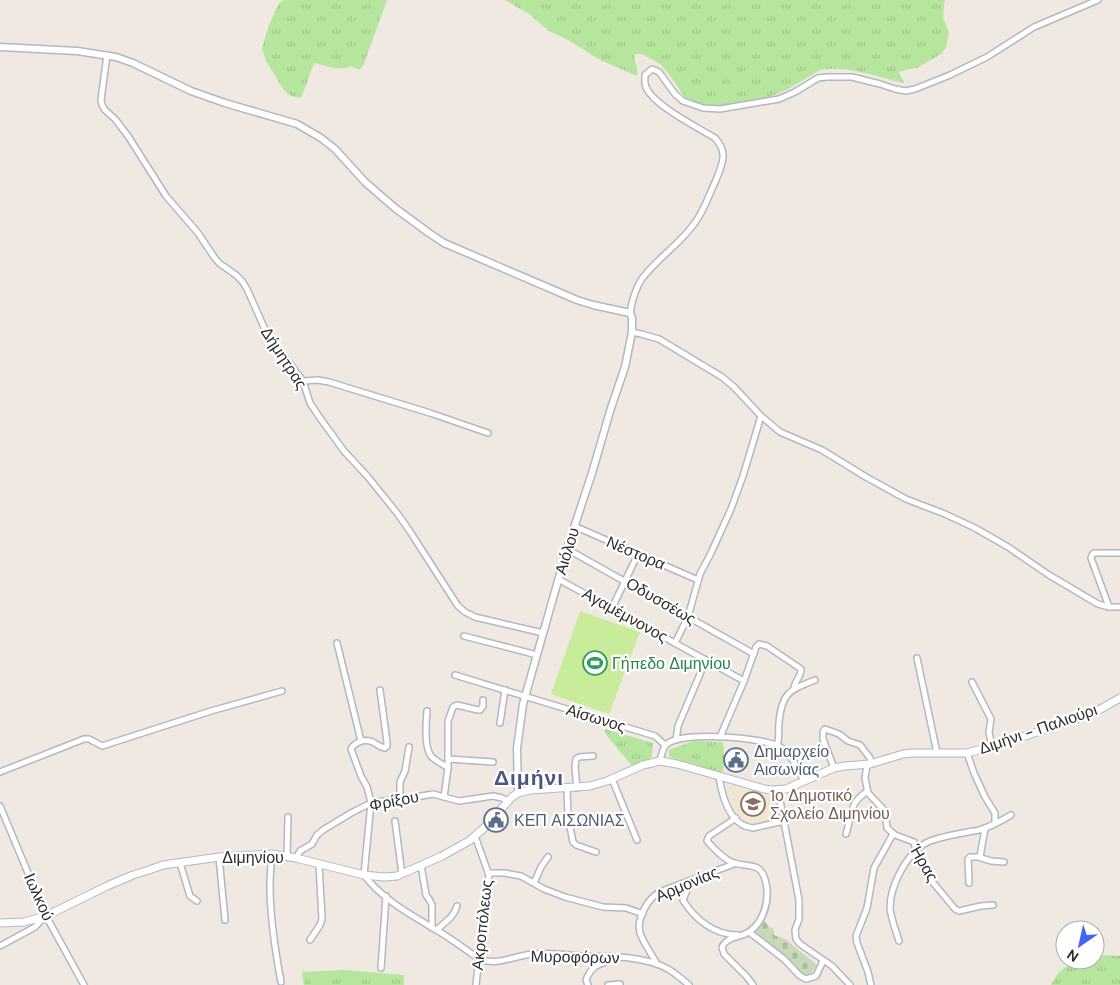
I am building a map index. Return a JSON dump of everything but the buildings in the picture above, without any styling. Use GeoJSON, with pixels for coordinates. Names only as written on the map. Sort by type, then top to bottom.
{"type":"FeatureCollection","features":[{"type":"Feature","properties":{"kind":"main road","name":"Διμήνι - Παλιούρι"},"geometry":{"type":"LineString","coordinates":[[660,761],[677,764],[756,788],[786,789],[834,768],[869,764],[908,753],[967,752],[992,747],[1079,718],[1120,698]]}},
{"type":"Feature","properties":{"kind":"main road"},"geometry":{"type":"LineString","coordinates":[[518,792],[577,788],[600,784],[660,761]]}},
{"type":"Feature","properties":{"kind":"main road","name":"Διμηνίου"},"geometry":{"type":"LineString","coordinates":[[0,923],[24,922],[46,916],[132,875],[163,866],[219,857],[272,854],[364,875],[384,877],[402,874],[462,846],[483,829],[518,792]]}},
{"type":"Feature","properties":{"kind":"street"},"geometry":{"type":"LineString","coordinates":[[0,47],[77,51],[107,55],[124,60],[199,94],[297,124],[335,149],[365,182],[420,227],[444,242],[577,300],[630,313],[634,296],[643,278],[685,235],[701,214],[723,165],[724,155],[720,144],[715,138],[660,104],[649,92],[645,85],[645,75],[652,69],[659,72],[675,94],[683,101],[711,109],[779,99],[818,78],[827,77],[852,77],[906,91],[950,75],[987,57],[1034,27],[1098,0]]}},
{"type":"Feature","properties":{"kind":"street","name":"Δήμητρας"},"geometry":{"type":"LineString","coordinates":[[107,55],[102,105],[123,129],[163,191],[198,233],[214,257],[242,282],[266,334],[303,381],[310,403],[320,418],[344,451],[397,513],[461,609],[475,617],[543,633]]}},
{"type":"Feature","properties":{"kind":"street","name":"Αιόλου"},"geometry":{"type":"LineString","coordinates":[[518,792],[517,748],[521,713],[567,549],[597,460],[611,408],[626,367],[632,332],[630,313]]}},
{"type":"Feature","properties":{"kind":"street"},"geometry":{"type":"LineString","coordinates":[[632,332],[658,339],[722,377],[780,432],[822,450],[906,499],[956,518],[1098,604],[1109,607],[1120,606]]}},
{"type":"Feature","properties":{"kind":"street"},"geometry":{"type":"LineString","coordinates":[[303,381],[318,380],[335,383],[488,433]]}},
{"type":"Feature","properties":{"kind":"street"},"geometry":{"type":"LineString","coordinates":[[675,642],[688,617],[703,567],[731,509],[761,416]]}},
{"type":"Feature","properties":{"kind":"street","name":"Νέστορα"},"geometry":{"type":"LineString","coordinates":[[574,526],[698,580]]}},
{"type":"Feature","properties":{"kind":"street","name":"Οδυσσέως"},"geometry":{"type":"LineString","coordinates":[[567,549],[754,654]]}},
{"type":"Feature","properties":{"kind":"street"},"geometry":{"type":"LineString","coordinates":[[1109,607],[1091,558],[1094,553],[1120,553]]}},
{"type":"Feature","properties":{"kind":"street"},"geometry":{"type":"LineString","coordinates":[[612,608],[638,554]]}},
{"type":"Feature","properties":{"kind":"street","name":"Αγαμέμνονος"},"geometry":{"type":"LineString","coordinates":[[558,579],[744,680]]}},
{"type":"Feature","properties":{"kind":"street"},"geometry":{"type":"LineString","coordinates":[[464,636],[537,655]]}},
{"type":"Feature","properties":{"kind":"street"},"geometry":{"type":"LineString","coordinates":[[336,643],[361,741]]}},
{"type":"Feature","properties":{"kind":"street"},"geometry":{"type":"LineString","coordinates":[[720,737],[757,646],[761,644],[767,646],[801,669],[794,689]]}},
{"type":"Feature","properties":{"kind":"street"},"geometry":{"type":"LineString","coordinates":[[917,658],[937,753]]}},
{"type":"Feature","properties":{"kind":"street"},"geometry":{"type":"LineString","coordinates":[[676,740],[678,726],[706,660]]}},
{"type":"Feature","properties":{"kind":"street","name":"Αίσωνος"},"geometry":{"type":"LineString","coordinates":[[455,675],[655,736],[665,745]]}},
{"type":"Feature","properties":{"kind":"street"},"geometry":{"type":"LineString","coordinates":[[778,745],[779,722],[784,698],[794,689],[815,680]]}},
{"type":"Feature","properties":{"kind":"street"},"geometry":{"type":"LineString","coordinates":[[972,682],[991,718],[989,732],[992,747]]}},
{"type":"Feature","properties":{"kind":"street"},"geometry":{"type":"LineString","coordinates":[[380,690],[387,746],[381,748],[370,741],[361,741],[352,746],[352,751],[367,787],[370,803],[364,875],[404,910],[479,959]]}},
{"type":"Feature","properties":{"kind":"street"},"geometry":{"type":"LineString","coordinates":[[500,723],[505,690]]}},
{"type":"Feature","properties":{"kind":"street"},"geometry":{"type":"LineString","coordinates":[[0,772],[84,739],[89,739],[102,746],[212,710],[282,691]]}},
{"type":"Feature","properties":{"kind":"street"},"geometry":{"type":"LineString","coordinates":[[444,797],[448,768],[448,721],[453,707],[457,705],[480,710],[483,706],[483,700]]}},
{"type":"Feature","properties":{"kind":"street"},"geometry":{"type":"LineString","coordinates":[[427,711],[425,731],[430,754],[448,768]]}},
{"type":"Feature","properties":{"kind":"street"},"geometry":{"type":"LineString","coordinates":[[834,768],[823,739],[825,729],[860,745],[869,756],[865,778],[867,791],[856,802],[846,834]]}},
{"type":"Feature","properties":{"kind":"street"},"geometry":{"type":"LineString","coordinates":[[660,761],[665,745],[676,740],[691,737],[720,737],[760,740],[778,745],[786,752],[792,758],[804,781]]}},
{"type":"Feature","properties":{"kind":"street"},"geometry":{"type":"LineString","coordinates":[[400,800],[400,782],[405,771],[408,747]]}},
{"type":"Feature","properties":{"kind":"street"},"geometry":{"type":"LineString","coordinates":[[967,752],[984,795],[995,813],[995,823]]}},
{"type":"Feature","properties":{"kind":"street"},"geometry":{"type":"LineString","coordinates":[[577,788],[576,759],[594,756]]}},
{"type":"Feature","properties":{"kind":"street"},"geometry":{"type":"LineString","coordinates":[[448,759],[493,762]]}},
{"type":"Feature","properties":{"kind":"street"},"geometry":{"type":"LineString","coordinates":[[719,776],[726,806],[745,826],[753,828],[784,821]]}},
{"type":"Feature","properties":{"kind":"street"},"geometry":{"type":"LineString","coordinates":[[612,779],[637,840]]}},
{"type":"Feature","properties":{"kind":"street"},"geometry":{"type":"LineString","coordinates":[[567,788],[567,808],[573,841],[576,845],[596,852]]}},
{"type":"Feature","properties":{"kind":"street"},"geometry":{"type":"LineString","coordinates":[[778,790],[799,907],[799,919],[795,930],[796,937],[800,944],[832,966],[850,985]]}},
{"type":"Feature","properties":{"kind":"street","name":"Ήρας"},"geometry":{"type":"LineString","coordinates":[[867,791],[869,796],[885,811],[887,828],[893,834],[914,842],[919,860],[929,878],[958,911],[993,904]]}},
{"type":"Feature","properties":{"kind":"street","name":"Φρίξου"},"geometry":{"type":"LineString","coordinates":[[296,858],[300,851],[312,844],[323,830],[370,803],[432,794],[462,801],[493,796],[508,801]]}},
{"type":"Feature","properties":{"kind":"street","name":"Ιωλκού"},"geometry":{"type":"LineString","coordinates":[[0,806],[46,916],[84,985]]}},
{"type":"Feature","properties":{"kind":"street"},"geometry":{"type":"LineString","coordinates":[[899,941],[890,908],[894,884],[916,851],[930,841],[985,828],[1011,815]]}},
{"type":"Feature","properties":{"kind":"street"},"geometry":{"type":"LineString","coordinates":[[287,856],[288,817]]}},
{"type":"Feature","properties":{"kind":"street"},"geometry":{"type":"LineString","coordinates":[[736,818],[709,836],[707,840],[708,843],[734,864],[754,866],[760,869],[766,882],[765,910],[759,920],[746,933],[726,941],[722,947],[722,951],[747,976],[753,985]]}},
{"type":"Feature","properties":{"kind":"street"},"geometry":{"type":"LineString","coordinates":[[395,822],[402,874]]}},
{"type":"Feature","properties":{"kind":"street"},"geometry":{"type":"LineString","coordinates":[[980,857],[985,828]]}},
{"type":"Feature","properties":{"kind":"street"},"geometry":{"type":"LineString","coordinates":[[871,985],[856,936],[867,908],[874,868],[893,834]]}},
{"type":"Feature","properties":{"kind":"street","name":"Ακροπόλεως"},"geometry":{"type":"LineString","coordinates":[[475,836],[489,877],[482,922],[476,985]]}},
{"type":"Feature","properties":{"kind":"street"},"geometry":{"type":"LineString","coordinates":[[272,854],[271,901],[275,950],[281,982]]}},
{"type":"Feature","properties":{"kind":"street"},"geometry":{"type":"LineString","coordinates":[[219,857],[225,920]]}},
{"type":"Feature","properties":{"kind":"street"},"geometry":{"type":"LineString","coordinates":[[534,882],[540,867],[548,857]]}},
{"type":"Feature","properties":{"kind":"street"},"geometry":{"type":"LineString","coordinates":[[969,883],[968,859],[971,857],[980,857],[991,862],[1004,862]]}},
{"type":"Feature","properties":{"kind":"street"},"geometry":{"type":"LineString","coordinates":[[180,863],[190,896],[197,901]]}},
{"type":"Feature","properties":{"kind":"street"},"geometry":{"type":"LineString","coordinates":[[310,940],[322,919],[318,864]]}},
{"type":"Feature","properties":{"kind":"street","name":"Αρμονίας"},"geometry":{"type":"LineString","coordinates":[[657,964],[640,932],[647,904],[655,894],[734,864]]}},
{"type":"Feature","properties":{"kind":"street"},"geometry":{"type":"LineString","coordinates":[[421,866],[426,895],[432,905],[434,929]]}},
{"type":"Feature","properties":{"kind":"street"},"geometry":{"type":"LineString","coordinates":[[488,873],[523,876],[550,892],[592,905],[608,908],[626,908],[643,914]]}},
{"type":"Feature","properties":{"kind":"street"},"geometry":{"type":"LineString","coordinates":[[690,880],[683,900],[695,915],[720,933],[728,935],[746,933],[784,959],[804,979],[816,976],[823,961]]}},
{"type":"Feature","properties":{"kind":"street"},"geometry":{"type":"LineString","coordinates":[[381,968],[386,896]]}},
{"type":"Feature","properties":{"kind":"street"},"geometry":{"type":"LineString","coordinates":[[434,929],[452,917],[457,906]]}},
{"type":"Feature","properties":{"kind":"street"},"geometry":{"type":"LineString","coordinates":[[0,946],[35,927],[46,916]]}},
{"type":"Feature","properties":{"kind":"street","name":"Μυροφόρων"},"geometry":{"type":"LineString","coordinates":[[479,959],[497,962],[536,954],[632,958],[657,964],[671,970],[689,985]]}},
{"type":"Feature","properties":{"kind":"street"},"geometry":{"type":"LineString","coordinates":[[587,985],[586,980],[592,970],[597,965],[606,962],[609,956]]}},
{"type":"Feature","properties":{"kind":"street"},"geometry":{"type":"LineString","coordinates":[[608,985],[620,984]]}},
{"type":"Feature","properties":{"kind":"shaded area","name":"1ο Δημοτικό Σχολείο Διμηνίου"},"geometry":{"type":"Polygon","coordinates":[[[725,785],[775,798],[780,820],[750,825],[732,810],[725,785]]]}},
{"type":"Feature","properties":{"kind":"green space"},"geometry":{"type":"Polygon","coordinates":[[[283,0],[387,0],[363,66],[359,70],[351,66],[338,68],[314,63],[301,98],[291,96],[284,90],[266,61],[262,48],[269,25],[278,5],[283,0]]]}},
{"type":"Feature","properties":{"kind":"green space"},"geometry":{"type":"Polygon","coordinates":[[[505,0],[945,0],[943,18],[949,32],[946,47],[941,54],[917,68],[899,72],[904,83],[852,70],[820,70],[772,96],[717,107],[687,100],[660,64],[642,54],[634,54],[637,76],[600,60],[568,40],[549,31],[529,14],[505,0]]]}},
{"type":"Feature","properties":{"kind":"green space","name":"Γήπεδο Διμηνίου"},"geometry":{"type":"Polygon","coordinates":[[[580,611],[640,632],[609,714],[551,694],[580,611]]]}},
{"type":"Feature","properties":{"kind":"green space"},"geometry":{"type":"Polygon","coordinates":[[[605,729],[653,743],[652,757],[633,767],[608,737],[605,729]]]}},
{"type":"Feature","properties":{"kind":"green space"},"geometry":{"type":"Polygon","coordinates":[[[694,741],[723,742],[725,763],[722,773],[670,757],[669,750],[694,741]]]}},
{"type":"Feature","properties":{"kind":"green space"},"geometry":{"type":"Polygon","coordinates":[[[764,920],[769,927],[773,928],[774,935],[785,939],[817,965],[808,978],[803,977],[760,940],[755,933],[764,920]]]}},
{"type":"Feature","properties":{"kind":"green space"},"geometry":{"type":"Polygon","coordinates":[[[1105,955],[1120,956],[1120,985],[1051,985],[1063,970],[1105,970],[1105,955]]]}},
{"type":"Feature","properties":{"kind":"green space"},"geometry":{"type":"Polygon","coordinates":[[[343,970],[404,975],[404,985],[304,985],[302,972],[343,970]]]}},
{"type":"Feature","properties":{"kind":"place","name":"Γήπεδο Διμηνίου"},"geometry":{"type":"Point","coordinates":[595,663]}},
{"type":"Feature","properties":{"kind":"place","name":"Δημαρχείο Αισωνίας"},"geometry":{"type":"Point","coordinates":[736,760]}},
{"type":"Feature","properties":{"kind":"place","name":"1ο Δημοτικό Σχολείο Διμηνίου"},"geometry":{"type":"Point","coordinates":[753,804]}},
{"type":"Feature","properties":{"kind":"place","name":"ΚΕΠ ΑΙΣΩΝΙΑΣ"},"geometry":{"type":"Point","coordinates":[496,820]}},
{"type":"Feature","properties":{"kind":"district","name":"Διμήνι"},"geometry":{"type":"Point","coordinates":[529,778]}}]}
